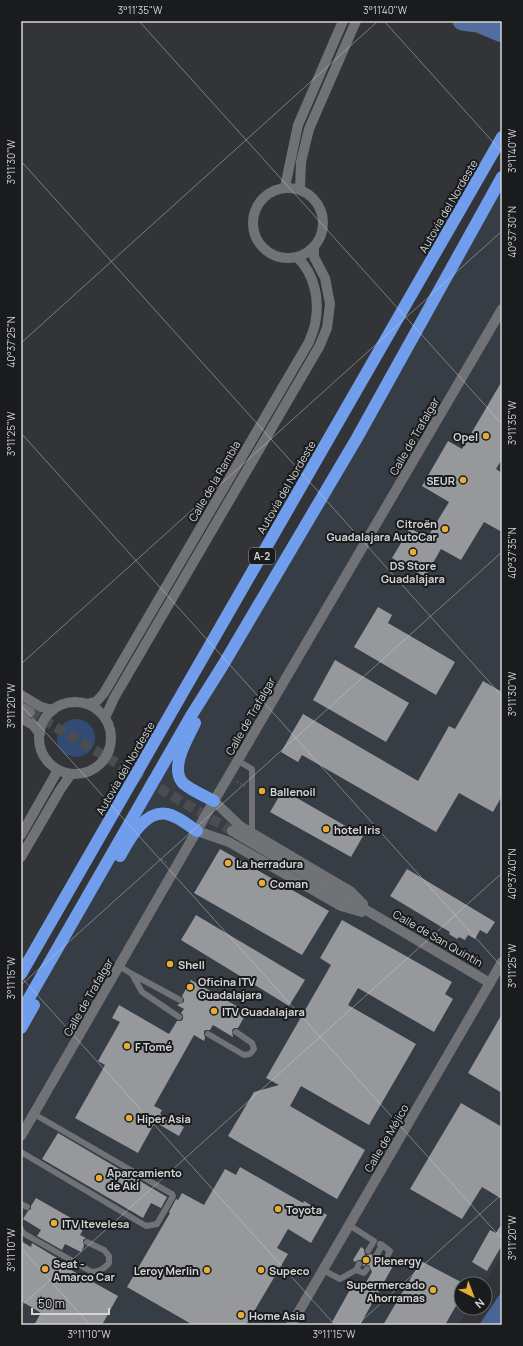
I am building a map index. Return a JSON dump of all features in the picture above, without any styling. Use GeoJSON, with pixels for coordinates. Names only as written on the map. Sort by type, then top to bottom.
{"type":"FeatureCollection","features":[{"type":"Feature","properties":{"kind":"highway","name":"Autovía del Nordeste"},"geometry":{"type":"LineString","coordinates":[[21,974],[502,137]]}},
{"type":"Feature","properties":{"kind":"highway","name":"A-2"},"geometry":{"type":"LineString","coordinates":[[21,1012],[191,716],[223,665],[361,431],[502,177]]}},
{"type":"Feature","properties":{"kind":"highway"},"geometry":{"type":"LineString","coordinates":[[214,801],[187,786],[182,781],[178,769],[184,747],[223,665]]}},
{"type":"Feature","properties":{"kind":"highway"},"geometry":{"type":"LineString","coordinates":[[21,1028],[126,845],[143,822],[158,813],[166,814],[174,816],[197,831]]}},
{"type":"Feature","properties":{"kind":"street"},"geometry":{"type":"LineString","coordinates":[[285,187],[298,125],[344,21]]}},
{"type":"Feature","properties":{"kind":"street"},"geometry":{"type":"LineString","coordinates":[[300,189],[301,162],[309,129],[356,21]]}},
{"type":"Feature","properties":{"kind":"street"},"geometry":{"type":"LineString","coordinates":[[285,187],[300,189],[313,198],[321,209],[323,224],[318,242],[314,247],[297,257],[284,258],[271,254],[261,247],[254,236],[252,219],[256,206],[264,196],[285,187]]}},
{"type":"Feature","properties":{"kind":"street"},"geometry":{"type":"LineString","coordinates":[[105,718],[114,698],[319,347],[327,328],[330,304],[324,278],[314,257],[314,247]]}},
{"type":"Feature","properties":{"kind":"street","name":"Calle de la Rambla"},"geometry":{"type":"LineString","coordinates":[[87,704],[96,702],[104,693],[309,342],[315,325],[318,304],[313,282],[304,263],[297,257]]}},
{"type":"Feature","properties":{"kind":"street","name":"Calle de Trafalgar"},"geometry":{"type":"LineString","coordinates":[[21,1136],[214,801],[502,309]]}},
{"type":"Feature","properties":{"kind":"street"},"geometry":{"type":"LineString","coordinates":[[21,695],[42,707],[53,710]]}},
{"type":"Feature","properties":{"kind":"street"},"geometry":{"type":"LineString","coordinates":[[76,702],[87,704],[97,710],[105,718],[110,728],[111,740],[109,751],[103,761],[94,769],[83,773],[72,774],[58,770],[47,761],[41,748],[40,734],[44,721],[53,710],[64,704],[76,702]]}},
{"type":"Feature","properties":{"kind":"street"},"geometry":{"type":"LineString","coordinates":[[24,713],[40,734]]}},
{"type":"Feature","properties":{"kind":"street"},"geometry":{"type":"LineString","coordinates":[[21,835],[58,770]]}},
{"type":"Feature","properties":{"kind":"street"},"geometry":{"type":"LineString","coordinates":[[21,857],[60,790],[72,774]]}},
{"type":"Feature","properties":{"kind":"street","name":"Calle de San Quintín"},"geometry":{"type":"LineString","coordinates":[[214,801],[240,826],[350,891],[374,914]]}},
{"type":"Feature","properties":{"kind":"street","name":"Calle de San Quintín"},"geometry":{"type":"LineString","coordinates":[[197,831],[229,842],[341,906],[374,914]]}},
{"type":"Feature","properties":{"kind":"street","name":"Calle de San Quintín"},"geometry":{"type":"LineString","coordinates":[[232,832],[490,983]]}},
{"type":"Feature","properties":{"kind":"street","name":"Calle de Méjico"},"geometry":{"type":"LineString","coordinates":[[291,1325],[502,962]]}},
{"type":"Feature","properties":{"kind":"lane"},"geometry":{"type":"LineString","coordinates":[[238,761],[252,769],[252,833]]}},
{"type":"Feature","properties":{"kind":"lane"},"geometry":{"type":"LineString","coordinates":[[119,966],[180,1000]]}},
{"type":"Feature","properties":{"kind":"lane"},"geometry":{"type":"LineString","coordinates":[[132,974],[142,992],[179,1017]]}},
{"type":"Feature","properties":{"kind":"lane"},"geometry":{"type":"LineString","coordinates":[[208,1034],[244,1055],[250,1054],[254,1049],[252,1042],[236,1032]]}},
{"type":"Feature","properties":{"kind":"lane"},"geometry":{"type":"LineString","coordinates":[[21,1152],[146,1226],[157,1224],[173,1196],[172,1194],[34,1114]]}},
{"type":"Feature","properties":{"kind":"lane"},"geometry":{"type":"LineString","coordinates":[[21,1204],[27,1207]]}},
{"type":"Feature","properties":{"kind":"lane"},"geometry":{"type":"LineString","coordinates":[[348,1225],[390,1251],[385,1261]]}},
{"type":"Feature","properties":{"kind":"lane"},"geometry":{"type":"LineString","coordinates":[[21,1229],[23,1233],[92,1272],[100,1271],[110,1263],[109,1256],[104,1250],[87,1242]]}},
{"type":"Feature","properties":{"kind":"lane"},"geometry":{"type":"LineString","coordinates":[[368,1251],[374,1241]]}},
{"type":"Feature","properties":{"kind":"lane"},"geometry":{"type":"LineString","coordinates":[[376,1256],[382,1245]]}},
{"type":"Feature","properties":{"kind":"lane"},"geometry":{"type":"LineString","coordinates":[[323,1270],[340,1279],[356,1270],[360,1264]]}},
{"type":"Feature","properties":{"kind":"lane"},"geometry":{"type":"LineString","coordinates":[[356,1270],[367,1272]]}},
{"type":"Feature","properties":{"kind":"path"},"geometry":{"type":"LineString","coordinates":[[228,777],[252,790]]}},
{"type":"Feature","properties":{"kind":"shaded area"},"geometry":{"type":"Polygon","coordinates":[[[502,183],[502,1254],[489,1276],[453,1276],[453,1316],[464,1316],[459,1325],[21,1325],[21,1016],[502,183]]]}},
{"type":"Feature","properties":{"kind":"shaded area"},"geometry":{"type":"Polygon","coordinates":[[[72,719],[80,719],[90,724],[94,731],[94,745],[90,752],[80,757],[72,757],[62,752],[60,749],[57,742],[57,734],[62,724],[65,722],[72,719]]]}},
{"type":"Feature","properties":{"kind":"shaded area"},"geometry":{"type":"Polygon","coordinates":[[[502,1291],[502,1325],[479,1325],[485,1316],[493,1316],[493,1304],[502,1291]]]}},
{"type":"Feature","properties":{"kind":"building"},"geometry":{"type":"Polygon","coordinates":[[[502,381],[502,459],[496,469],[502,473],[502,532],[484,522],[461,560],[441,549],[425,577],[392,558],[410,528],[427,538],[449,502],[422,486],[448,441],[462,449],[502,381]]]}},
{"type":"Feature","properties":{"kind":"building"},"geometry":{"type":"Polygon","coordinates":[[[378,607],[392,615],[388,623],[455,662],[436,695],[354,647],[378,607]]]}},
{"type":"Feature","properties":{"kind":"building"},"geometry":{"type":"Polygon","coordinates":[[[335,660],[409,703],[386,742],[313,700],[335,660]]]}},
{"type":"Feature","properties":{"kind":"building"},"geometry":{"type":"Polygon","coordinates":[[[483,681],[502,692],[502,796],[493,812],[459,793],[436,832],[302,755],[298,762],[281,752],[303,714],[418,781],[449,726],[455,729],[483,681]]]}},
{"type":"Feature","properties":{"kind":"building","name":"hotel Iris"},"geometry":{"type":"Polygon","coordinates":[[[283,790],[363,836],[351,857],[270,812],[283,790]]]}},
{"type":"Feature","properties":{"kind":"building"},"geometry":{"type":"Polygon","coordinates":[[[220,849],[329,911],[302,955],[194,893],[220,849]]]}},
{"type":"Feature","properties":{"kind":"building"},"geometry":{"type":"Polygon","coordinates":[[[407,869],[495,922],[487,934],[480,930],[475,939],[468,935],[465,940],[459,937],[457,939],[449,934],[450,932],[390,896],[407,869]]]}},
{"type":"Feature","properties":{"kind":"building"},"geometry":{"type":"Polygon","coordinates":[[[196,915],[305,980],[289,1006],[181,940],[196,915]]]}},
{"type":"Feature","properties":{"kind":"building"},"geometry":{"type":"Polygon","coordinates":[[[342,920],[452,982],[445,994],[453,999],[434,1032],[358,988],[348,1005],[416,1044],[369,1125],[301,1086],[290,1106],[365,1150],[337,1199],[228,1136],[254,1092],[279,1085],[266,1078],[331,965],[320,958],[342,920]]]}},
{"type":"Feature","properties":{"kind":"building"},"geometry":{"type":"Polygon","coordinates":[[[191,980],[247,1012],[238,1028],[234,1028],[232,1030],[233,1037],[213,1025],[210,1030],[204,1031],[204,1041],[194,1035],[154,1106],[162,1110],[160,1114],[184,1127],[179,1136],[155,1122],[138,1153],[75,1118],[105,1065],[98,1061],[120,1022],[112,1018],[119,1005],[169,1034],[177,1021],[181,1021],[183,1019],[183,1015],[181,1013],[184,1009],[177,1005],[184,1002],[182,996],[191,980]]]}},
{"type":"Feature","properties":{"kind":"building"},"geometry":{"type":"Polygon","coordinates":[[[502,1014],[502,1093],[468,1073],[502,1014]]]}},
{"type":"Feature","properties":{"kind":"building"},"geometry":{"type":"Polygon","coordinates":[[[461,1103],[502,1127],[502,1199],[482,1187],[462,1219],[410,1189],[461,1103]]]}},
{"type":"Feature","properties":{"kind":"building"},"geometry":{"type":"Polygon","coordinates":[[[58,1133],[167,1197],[161,1208],[151,1203],[143,1218],[42,1159],[58,1133]]]}},
{"type":"Feature","properties":{"kind":"building","name":"Leroy Merlin"},"geometry":{"type":"Polygon","coordinates":[[[240,1167],[327,1215],[311,1243],[288,1229],[277,1248],[288,1254],[246,1325],[193,1325],[127,1287],[170,1213],[169,1212],[176,1199],[178,1200],[182,1193],[204,1205],[225,1169],[236,1175],[240,1167]]]}},
{"type":"Feature","properties":{"kind":"building","name":"ITV Itevelesa"},"geometry":{"type":"Polygon","coordinates":[[[36,1198],[85,1226],[80,1235],[86,1238],[83,1240],[84,1246],[81,1252],[65,1244],[62,1250],[37,1236],[41,1230],[23,1219],[31,1209],[31,1206],[36,1198]]]}},
{"type":"Feature","properties":{"kind":"building"},"geometry":{"type":"Polygon","coordinates":[[[502,1223],[502,1245],[487,1271],[472,1262],[490,1230],[496,1233],[502,1223]]]}},
{"type":"Feature","properties":{"kind":"building","name":"Seat - Amarco Car"},"geometry":{"type":"Polygon","coordinates":[[[21,1241],[31,1247],[32,1243],[57,1258],[55,1261],[118,1296],[102,1325],[34,1325],[41,1313],[21,1301],[21,1241]]]}},
{"type":"Feature","properties":{"kind":"building"},"geometry":{"type":"Polygon","coordinates":[[[361,1247],[364,1249],[365,1255],[372,1254],[374,1260],[380,1258],[383,1265],[389,1263],[393,1266],[360,1325],[336,1325],[332,1322],[352,1286],[361,1291],[372,1272],[369,1265],[363,1266],[361,1260],[355,1262],[353,1260],[361,1247]]]}},
{"type":"Feature","properties":{"kind":"building","name":"Supermercado Ahorramas"},"geometry":{"type":"Polygon","coordinates":[[[421,1261],[453,1278],[453,1311],[445,1325],[383,1325],[421,1261]]]}},
{"type":"Feature","properties":{"kind":"waterway"},"geometry":{"type":"LineString","coordinates":[[462,21],[478,23],[502,33]]}},
{"type":"Feature","properties":{"kind":"tunnel"},"geometry":{"type":"LineString","coordinates":[[30,712],[232,831]]}},
{"type":"Feature","properties":{"kind":"place","name":"Opel"},"geometry":{"type":"Point","coordinates":[486,436]}},
{"type":"Feature","properties":{"kind":"place","name":"SEUR"},"geometry":{"type":"Point","coordinates":[463,480]}},
{"type":"Feature","properties":{"kind":"place","name":"Citroën Guadalajara AutoCar"},"geometry":{"type":"Point","coordinates":[445,529]}},
{"type":"Feature","properties":{"kind":"place","name":"DS Store Guadalajara"},"geometry":{"type":"Point","coordinates":[413,552]}},
{"type":"Feature","properties":{"kind":"place","name":"Ballenoil"},"geometry":{"type":"Point","coordinates":[262,791]}},
{"type":"Feature","properties":{"kind":"place","name":"hotel Iris"},"geometry":{"type":"Point","coordinates":[326,829]}},
{"type":"Feature","properties":{"kind":"place","name":"La herradura"},"geometry":{"type":"Point","coordinates":[228,863]}},
{"type":"Feature","properties":{"kind":"place","name":"Coman"},"geometry":{"type":"Point","coordinates":[262,883]}},
{"type":"Feature","properties":{"kind":"place","name":"Shell"},"geometry":{"type":"Point","coordinates":[170,964]}},
{"type":"Feature","properties":{"kind":"place","name":"Oficina ITV Guadalajara"},"geometry":{"type":"Point","coordinates":[190,987]}},
{"type":"Feature","properties":{"kind":"place","name":"ITV Guadalajara"},"geometry":{"type":"Point","coordinates":[214,1011]}},
{"type":"Feature","properties":{"kind":"place","name":"F Tomé"},"geometry":{"type":"Point","coordinates":[127,1046]}},
{"type":"Feature","properties":{"kind":"place","name":"Hiper Asia"},"geometry":{"type":"Point","coordinates":[129,1118]}},
{"type":"Feature","properties":{"kind":"place","name":"Aparcamiento de AkÍ"},"geometry":{"type":"Point","coordinates":[99,1178]}},
{"type":"Feature","properties":{"kind":"place","name":"Toyota"},"geometry":{"type":"Point","coordinates":[278,1209]}},
{"type":"Feature","properties":{"kind":"place","name":"ITV Itevelesa"},"geometry":{"type":"Point","coordinates":[54,1223]}},
{"type":"Feature","properties":{"kind":"place","name":"Plenergy"},"geometry":{"type":"Point","coordinates":[366,1260]}},
{"type":"Feature","properties":{"kind":"place","name":"Seat - Amarco Car"},"geometry":{"type":"Point","coordinates":[45,1269]}},
{"type":"Feature","properties":{"kind":"place","name":"Leroy Merlin"},"geometry":{"type":"Point","coordinates":[207,1270]}},
{"type":"Feature","properties":{"kind":"place","name":"Supeco"},"geometry":{"type":"Point","coordinates":[261,1270]}},
{"type":"Feature","properties":{"kind":"place","name":"Supermercado Ahorramas"},"geometry":{"type":"Point","coordinates":[433,1290]}},
{"type":"Feature","properties":{"kind":"place","name":"Home Asia"},"geometry":{"type":"Point","coordinates":[241,1315]}}]}
